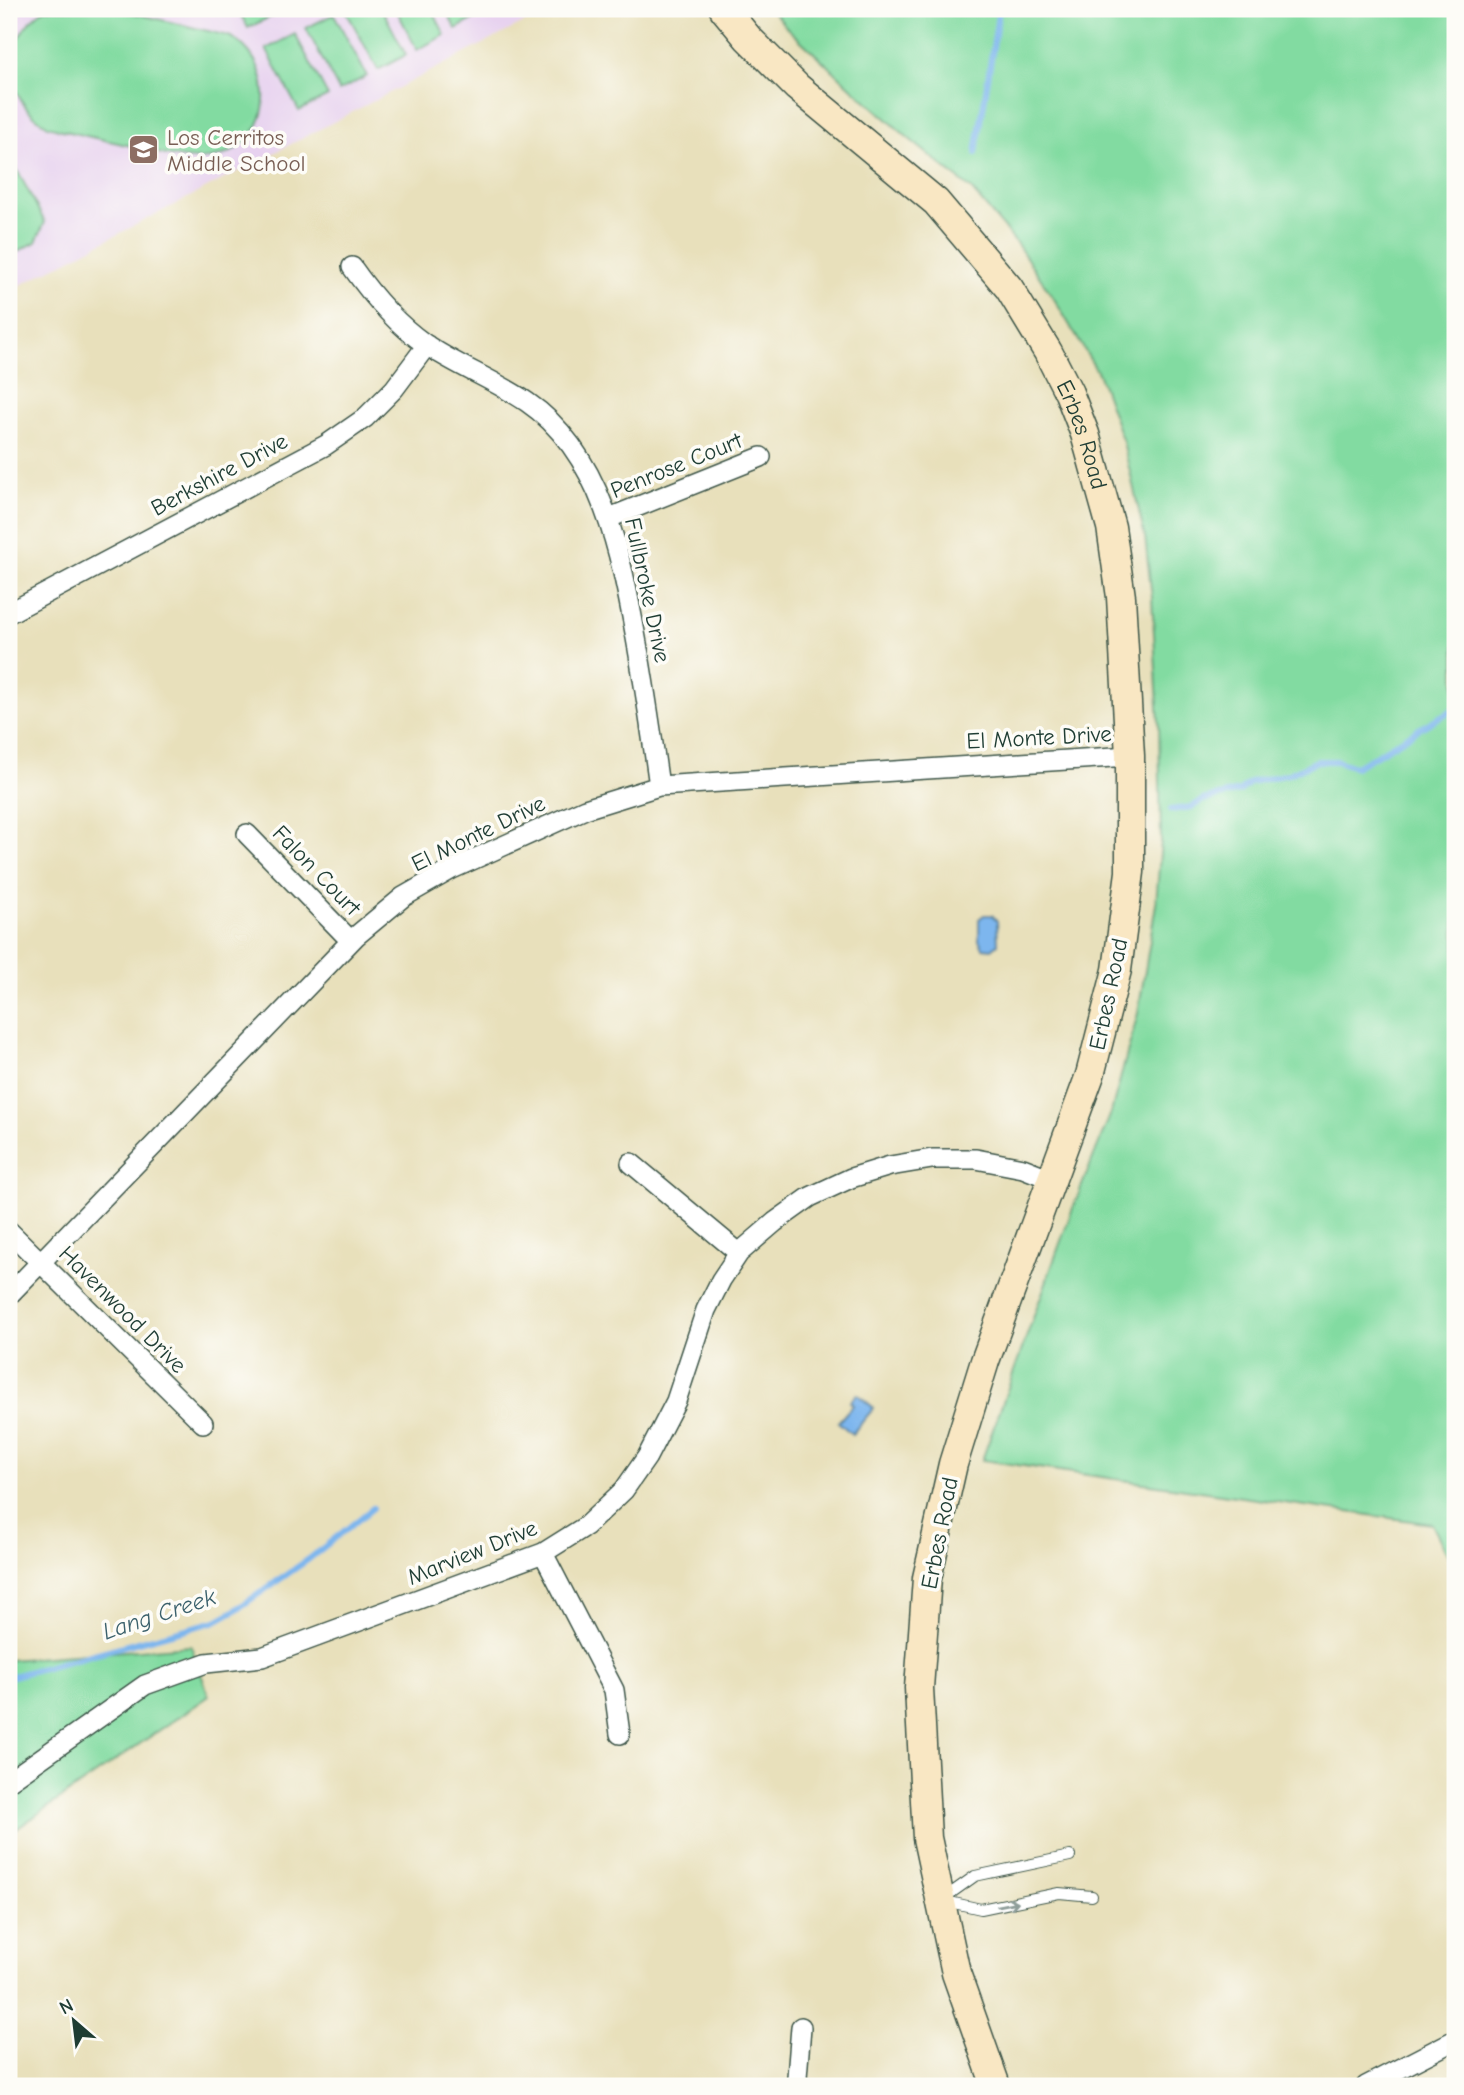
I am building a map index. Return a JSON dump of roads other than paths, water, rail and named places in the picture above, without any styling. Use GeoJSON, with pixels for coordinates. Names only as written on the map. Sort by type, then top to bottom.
{"type":"FeatureCollection","features":[{"type":"Feature","properties":{"kind":"main road","name":"Erbes Road"},"geometry":{"type":"LineString","coordinates":[[724,9],[797,88],[838,124],[913,182],[943,210],[1009,288],[1048,352],[1086,434],[1111,527],[1121,597],[1130,756],[1130,872],[1117,970],[1090,1075],[981,1374],[953,1464],[927,1578],[919,1688],[927,1838],[957,1973],[996,2086]]}},
{"type":"Feature","properties":{"kind":"street","name":"Fullbroke Drive"},"geometry":{"type":"LineString","coordinates":[[352,267],[384,309],[427,345],[528,403],[548,420],[579,459],[609,518],[623,567],[659,786]]}},
{"type":"Feature","properties":{"kind":"street","name":"Berkshire Drive"},"geometry":{"type":"LineString","coordinates":[[9,613],[326,445],[365,418],[394,389],[427,345]]}},
{"type":"Feature","properties":{"kind":"street","name":"Penrose Court"},"geometry":{"type":"LineString","coordinates":[[609,518],[761,457]]}},
{"type":"Feature","properties":{"kind":"street","name":"El Monte Drive"},"geometry":{"type":"LineString","coordinates":[[9,1295],[351,941],[403,897],[452,869],[585,808],[659,786],[1130,756]]}},
{"type":"Feature","properties":{"kind":"street","name":"Falon Court"},"geometry":{"type":"LineString","coordinates":[[247,834],[351,941]]}},
{"type":"Feature","properties":{"kind":"street","name":"Marview Drive"},"geometry":{"type":"LineString","coordinates":[[9,1781],[145,1685],[206,1663],[262,1657],[543,1553],[586,1526],[624,1490],[647,1457],[676,1401],[706,1310],[739,1253],[810,1197],[851,1178],[890,1166],[932,1159],[976,1159],[1023,1168],[1051,1179]]}},
{"type":"Feature","properties":{"kind":"street"},"geometry":{"type":"LineString","coordinates":[[631,1163],[739,1253]]}},
{"type":"Feature","properties":{"kind":"street","name":"Havenwood Drive"},"geometry":{"type":"LineString","coordinates":[[9,1231],[202,1423]]}},
{"type":"Feature","properties":{"kind":"street"},"geometry":{"type":"LineString","coordinates":[[543,1553],[614,1690],[620,1734]]}},
{"type":"Feature","properties":{"kind":"street"},"geometry":{"type":"LineString","coordinates":[[801,2027],[797,2077],[802,2086]]}},
{"type":"Feature","properties":{"kind":"street"},"geometry":{"type":"LineString","coordinates":[[1366,2086],[1455,2040]]}},
{"type":"Feature","properties":{"kind":"lane"},"geometry":{"type":"LineString","coordinates":[[941,1900],[975,1876],[1070,1856]]}},
{"type":"Feature","properties":{"kind":"lane"},"geometry":{"type":"LineString","coordinates":[[941,1900],[981,1909],[1059,1893],[1092,1896]]}},
{"type":"Feature","properties":{"kind":"water"},"geometry":{"type":"Polygon","coordinates":[[[984,915],[992,915],[997,921],[998,944],[992,949],[983,948],[979,940],[979,919],[984,915]]]}},
{"type":"Feature","properties":{"kind":"water"},"geometry":{"type":"Polygon","coordinates":[[[857,1394],[874,1408],[852,1434],[838,1422],[853,1405],[850,1402],[857,1394]]]}},
{"type":"Feature","properties":{"kind":"waterway","name":"Lang Creek"},"geometry":{"type":"LineString","coordinates":[[976,153],[999,9]]}},
{"type":"Feature","properties":{"kind":"waterway"},"geometry":{"type":"LineString","coordinates":[[1171,810],[1192,807],[1203,800],[1240,791],[1251,782],[1289,774],[1317,761],[1337,761],[1355,767],[1455,709]]}},
{"type":"Feature","properties":{"kind":"waterway","name":"Lang Creek"},"geometry":{"type":"LineString","coordinates":[[9,1677],[216,1621],[309,1559],[373,1508]]}},
{"type":"Feature","properties":{"kind":"place","name":"Los Cerritos Middle School"},"geometry":{"type":"Point","coordinates":[144,150]}}]}
